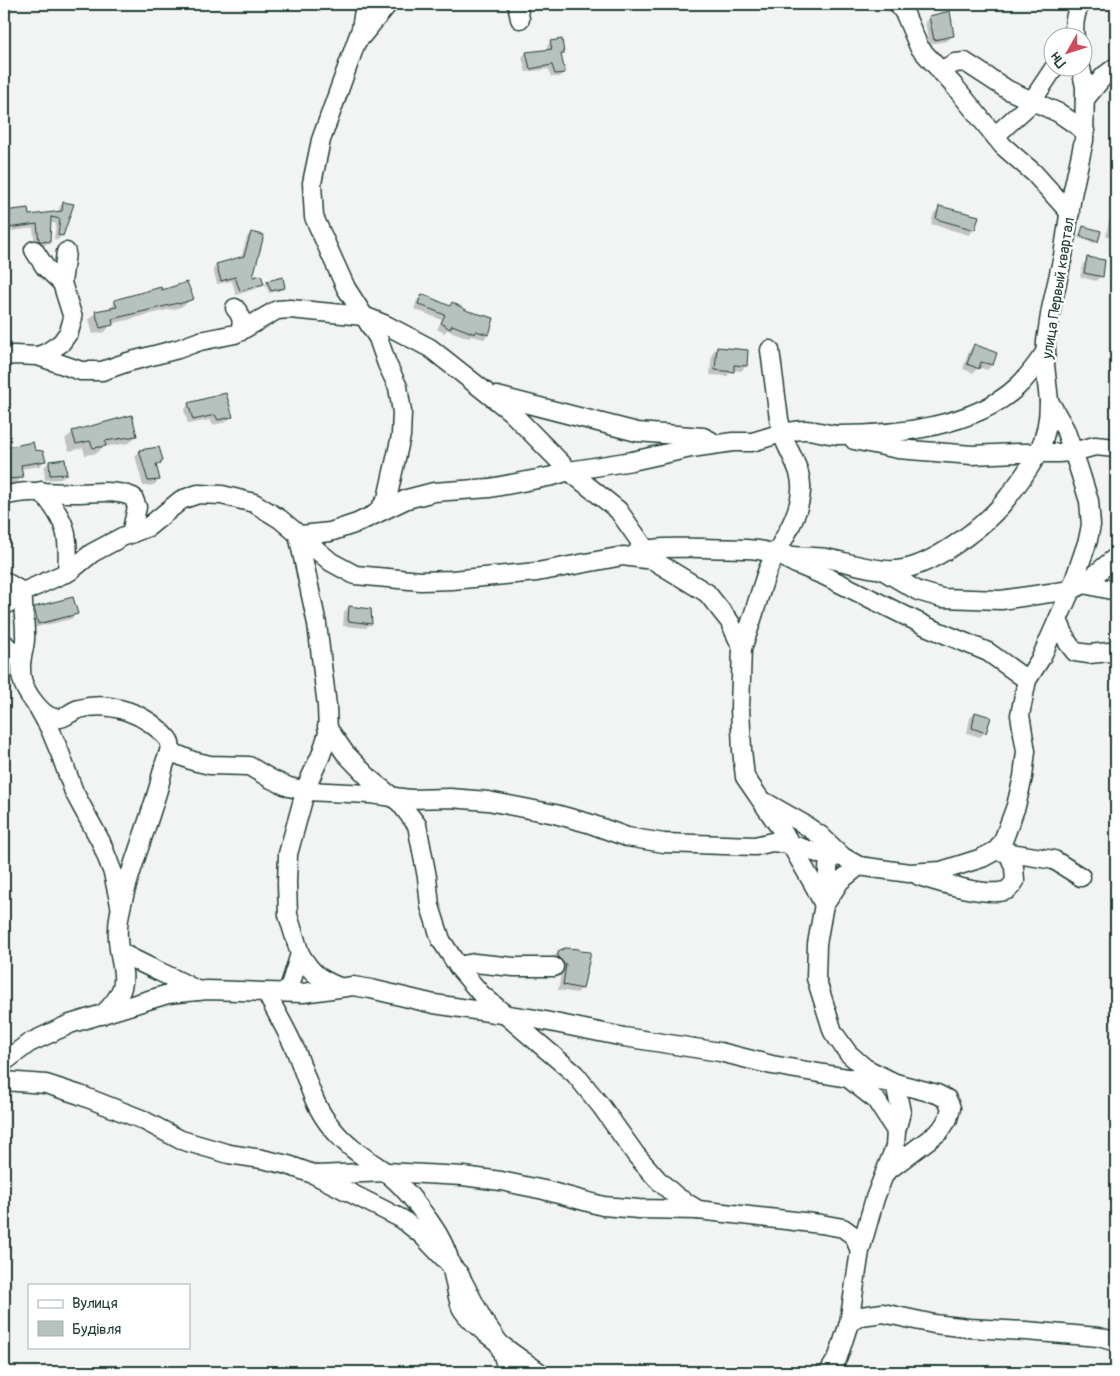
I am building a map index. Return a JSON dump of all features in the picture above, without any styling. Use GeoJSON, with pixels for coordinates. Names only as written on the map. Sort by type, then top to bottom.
{"type":"FeatureCollection","features":[{"type":"Feature","properties":{"kind":"street"},"geometry":{"type":"LineString","coordinates":[[365,4],[356,42],[321,140],[312,183],[314,217],[346,288],[378,338],[398,387],[402,412],[401,436],[387,499],[376,514]]}},
{"type":"Feature","properties":{"kind":"street"},"geometry":{"type":"LineString","coordinates":[[356,42],[388,4]]}},
{"type":"Feature","properties":{"kind":"street"},"geometry":{"type":"LineString","coordinates":[[898,4],[905,14],[919,48],[1003,146],[1034,173],[1070,213]]}},
{"type":"Feature","properties":{"kind":"street"},"geometry":{"type":"LineString","coordinates":[[1074,28],[1076,13],[1080,4]]}},
{"type":"Feature","properties":{"kind":"street"},"geometry":{"type":"LineString","coordinates":[[940,71],[955,64],[965,62],[1008,90],[1032,102],[1059,112],[1085,131]]}},
{"type":"Feature","properties":{"kind":"street"},"geometry":{"type":"LineString","coordinates":[[1085,99],[1104,76],[1116,67]]}},
{"type":"Feature","properties":{"kind":"street"},"geometry":{"type":"LineString","coordinates":[[996,136],[1032,102],[1048,78]]}},
{"type":"Feature","properties":{"kind":"street","name":"улица Первый квартал"},"geometry":{"type":"LineString","coordinates":[[1002,851],[1003,841],[1016,806],[1023,777],[1026,751],[1020,715],[1027,680],[1041,658],[1058,620],[1078,587],[1091,525],[1089,501],[1073,452],[1065,429],[1049,401],[1045,365],[1051,309],[1064,256],[1084,140],[1085,87],[1083,78]]}},
{"type":"Feature","properties":{"kind":"street"},"geometry":{"type":"LineString","coordinates":[[34,250],[45,267],[62,282]]}},
{"type":"Feature","properties":{"kind":"street"},"geometry":{"type":"LineString","coordinates":[[38,356],[61,343],[69,332],[73,318],[62,282],[66,252]]}},
{"type":"Feature","properties":{"kind":"street"},"geometry":{"type":"LineString","coordinates":[[4,357],[13,355],[38,356],[80,371],[102,370],[200,341],[236,334],[274,304],[290,310],[364,316],[430,348],[489,394],[526,426],[569,471],[618,510],[649,555],[707,593],[730,622],[742,648]]}},
{"type":"Feature","properties":{"kind":"street"},"geometry":{"type":"LineString","coordinates":[[235,308],[241,316],[240,332]]}},
{"type":"Feature","properties":{"kind":"street"},"geometry":{"type":"LineString","coordinates":[[770,350],[782,433],[800,474],[801,491],[797,509],[790,526],[778,554],[768,570],[742,648],[740,708],[742,750],[745,778],[790,844],[816,887],[824,905]]}},
{"type":"Feature","properties":{"kind":"street"},"geometry":{"type":"LineString","coordinates":[[837,435],[886,433],[949,422],[974,414],[994,404],[1016,388],[1031,372],[1046,351]]}},
{"type":"Feature","properties":{"kind":"street"},"geometry":{"type":"LineString","coordinates":[[489,394],[637,432],[703,437],[718,445]]}},
{"type":"Feature","properties":{"kind":"street"},"geometry":{"type":"LineString","coordinates":[[4,606],[23,592],[67,573],[92,553],[148,527],[181,500],[198,494],[222,495],[254,503],[300,534],[332,562],[355,575],[421,581],[537,572],[623,556],[649,555],[657,548],[758,550],[778,554],[813,556],[882,570],[898,570],[923,563],[958,542],[983,524],[1004,503],[1039,453],[1045,438],[1049,419],[1049,401]]}},
{"type":"Feature","properties":{"kind":"street"},"geometry":{"type":"LineString","coordinates":[[300,534],[330,532],[358,523],[407,499],[434,492],[490,488],[553,476],[569,471],[605,467],[691,448],[733,442],[752,442],[782,433],[805,430],[837,435],[871,444],[931,453],[972,455],[1073,452],[1096,446],[1116,448]]}},
{"type":"Feature","properties":{"kind":"street"},"geometry":{"type":"LineString","coordinates":[[4,496],[13,493],[41,491],[72,493],[120,492],[132,496],[137,508],[130,534]]}},
{"type":"Feature","properties":{"kind":"street"},"geometry":{"type":"LineString","coordinates":[[41,491],[55,507],[64,522],[68,540],[67,573]]}},
{"type":"Feature","properties":{"kind":"street"},"geometry":{"type":"LineString","coordinates":[[300,534],[317,624],[328,733],[322,755],[306,791],[288,854],[286,883],[288,915],[300,954],[309,969],[322,980],[338,987]]}},
{"type":"Feature","properties":{"kind":"street"},"geometry":{"type":"LineString","coordinates":[[778,554],[928,627],[988,652],[1027,680]]}},
{"type":"Feature","properties":{"kind":"street"},"geometry":{"type":"LineString","coordinates":[[1078,587],[1116,557]]}},
{"type":"Feature","properties":{"kind":"street"},"geometry":{"type":"LineString","coordinates":[[882,570],[918,591],[942,598],[1001,600],[1078,587],[1116,591]]}},
{"type":"Feature","properties":{"kind":"street"},"geometry":{"type":"LineString","coordinates":[[4,581],[23,592]]}},
{"type":"Feature","properties":{"kind":"street"},"geometry":{"type":"LineString","coordinates":[[23,592],[22,605],[26,636],[25,651],[21,662],[22,680],[50,729],[74,792],[101,842],[113,873],[120,908]]}},
{"type":"Feature","properties":{"kind":"street"},"geometry":{"type":"LineString","coordinates":[[1058,620],[1068,643],[1075,652],[1089,654],[1110,652],[1116,654]]}},
{"type":"Feature","properties":{"kind":"street"},"geometry":{"type":"LineString","coordinates":[[4,643],[21,662]]}},
{"type":"Feature","properties":{"kind":"street"},"geometry":{"type":"LineString","coordinates":[[39,709],[55,718],[65,716],[78,709],[118,708],[136,714],[152,724],[169,740],[171,748],[120,908],[118,944],[123,965],[124,983],[120,995],[102,1015]]}},
{"type":"Feature","properties":{"kind":"street"},"geometry":{"type":"LineString","coordinates":[[328,727],[345,753],[371,780],[400,804],[417,826],[427,876],[430,906],[441,940],[458,966],[481,994],[575,1074],[601,1106],[636,1155],[658,1180],[677,1197],[698,1210]]}},
{"type":"Feature","properties":{"kind":"street"},"geometry":{"type":"LineString","coordinates":[[169,751],[210,765],[249,766],[289,787],[306,791],[488,801],[555,814],[588,823],[626,838],[664,843],[738,846],[755,846],[772,842],[790,844],[836,856],[859,866],[909,873],[945,884],[983,891],[1007,890],[1015,881],[1014,867],[1002,851]]}},
{"type":"Feature","properties":{"kind":"street"},"geometry":{"type":"LineString","coordinates":[[760,798],[821,836],[836,856]]}},
{"type":"Feature","properties":{"kind":"street"},"geometry":{"type":"LineString","coordinates":[[909,873],[941,871],[1002,851],[1054,860],[1081,877]]}},
{"type":"Feature","properties":{"kind":"street"},"geometry":{"type":"LineString","coordinates":[[836,856],[824,905],[818,944],[816,978],[833,1032],[848,1053],[865,1068],[895,1083]]}},
{"type":"Feature","properties":{"kind":"street"},"geometry":{"type":"LineString","coordinates":[[824,905],[840,881],[859,866]]}},
{"type":"Feature","properties":{"kind":"street"},"geometry":{"type":"LineString","coordinates":[[120,952],[198,991]]}},
{"type":"Feature","properties":{"kind":"street"},"geometry":{"type":"LineString","coordinates":[[288,992],[300,954]]}},
{"type":"Feature","properties":{"kind":"street"},"geometry":{"type":"LineString","coordinates":[[458,966],[474,963],[514,968],[554,967]]}},
{"type":"Feature","properties":{"kind":"street"},"geometry":{"type":"LineString","coordinates":[[4,1062],[29,1043],[70,1024],[168,994],[198,991],[303,993],[353,986],[434,1004],[720,1052],[772,1065],[848,1078],[895,1083],[937,1094],[947,1099],[951,1108],[948,1119],[940,1131],[887,1171]]}},
{"type":"Feature","properties":{"kind":"street"},"geometry":{"type":"LineString","coordinates":[[266,992],[290,1036],[306,1082],[320,1111],[331,1128],[346,1144],[367,1161],[386,1172],[420,1208],[441,1238],[452,1267]]}},
{"type":"Feature","properties":{"kind":"street"},"geometry":{"type":"LineString","coordinates":[[848,1078],[876,1100],[896,1130]]}},
{"type":"Feature","properties":{"kind":"street"},"geometry":{"type":"LineString","coordinates":[[4,1080],[46,1084],[141,1119],[181,1140],[229,1154],[262,1159],[316,1175],[402,1219],[422,1235],[459,1274],[484,1320],[498,1341],[508,1372]]}},
{"type":"Feature","properties":{"kind":"street"},"geometry":{"type":"LineString","coordinates":[[829,1372],[838,1357],[849,1323],[860,1251],[875,1198],[895,1147],[896,1130],[901,1112],[895,1083]]}},
{"type":"Feature","properties":{"kind":"street"},"geometry":{"type":"LineString","coordinates":[[316,1175],[386,1172],[462,1176],[544,1190],[603,1206],[698,1210],[843,1228],[854,1236],[860,1251]]}},
{"type":"Feature","properties":{"kind":"street"},"geometry":{"type":"LineString","coordinates":[[855,1288],[883,1313]]}},
{"type":"Feature","properties":{"kind":"street"},"geometry":{"type":"LineString","coordinates":[[849,1323],[861,1316],[883,1313],[934,1324],[1099,1337],[1116,1342]]}},
{"type":"Feature","properties":{"kind":"street"},"geometry":{"type":"LineString","coordinates":[[498,1341],[539,1372]]}},
{"type":"Feature","properties":{"kind":"building"},"geometry":{"type":"Polygon","coordinates":[[[950,11],[954,36],[934,40],[929,16],[950,11]]]}},
{"type":"Feature","properties":{"kind":"building"},"geometry":{"type":"Polygon","coordinates":[[[562,39],[564,54],[561,54],[565,73],[555,74],[552,65],[530,69],[526,52],[552,49],[550,41],[562,39]]]}},
{"type":"Feature","properties":{"kind":"building"},"geometry":{"type":"Polygon","coordinates":[[[63,202],[74,204],[63,236],[58,235],[60,219],[51,217],[50,242],[39,241],[37,224],[8,228],[4,211],[28,208],[29,215],[62,211],[63,202]]]}},
{"type":"Feature","properties":{"kind":"building"},"geometry":{"type":"Polygon","coordinates":[[[939,206],[979,216],[975,230],[936,219],[939,206]]]}},
{"type":"Feature","properties":{"kind":"building"},"geometry":{"type":"Polygon","coordinates":[[[1083,226],[1101,231],[1098,242],[1080,236],[1083,226]]]}},
{"type":"Feature","properties":{"kind":"building"},"geometry":{"type":"Polygon","coordinates":[[[251,232],[264,235],[253,277],[261,275],[264,284],[240,291],[235,277],[221,281],[216,264],[244,256],[251,232]]]}},
{"type":"Feature","properties":{"kind":"building"},"geometry":{"type":"Polygon","coordinates":[[[1087,257],[1105,260],[1103,277],[1084,273],[1087,257]]]}},
{"type":"Feature","properties":{"kind":"building"},"geometry":{"type":"Polygon","coordinates":[[[283,277],[285,288],[271,291],[267,281],[283,277]]]}},
{"type":"Feature","properties":{"kind":"building"},"geometry":{"type":"Polygon","coordinates":[[[187,282],[194,299],[112,319],[113,325],[100,328],[95,311],[117,307],[114,300],[161,287],[162,290],[187,282]]]}},
{"type":"Feature","properties":{"kind":"building"},"geometry":{"type":"Polygon","coordinates":[[[422,294],[450,306],[452,302],[468,311],[494,318],[489,335],[476,331],[475,334],[452,325],[450,329],[441,323],[445,315],[418,304],[422,294]]]}},
{"type":"Feature","properties":{"kind":"building"},"geometry":{"type":"Polygon","coordinates":[[[974,344],[997,353],[993,365],[981,362],[979,369],[967,364],[974,344]]]}},
{"type":"Feature","properties":{"kind":"building"},"geometry":{"type":"Polygon","coordinates":[[[717,347],[748,350],[747,366],[734,365],[734,372],[715,370],[717,347]]]}},
{"type":"Feature","properties":{"kind":"building"},"geometry":{"type":"Polygon","coordinates":[[[226,393],[233,417],[218,420],[215,415],[193,420],[188,403],[226,393]]]}},
{"type":"Feature","properties":{"kind":"building"},"geometry":{"type":"Polygon","coordinates":[[[132,415],[137,436],[105,441],[106,446],[93,448],[90,441],[76,444],[72,431],[132,415]]]}},
{"type":"Feature","properties":{"kind":"building"},"geometry":{"type":"Polygon","coordinates":[[[33,442],[35,450],[43,451],[46,461],[21,465],[23,478],[4,479],[4,448],[33,442]]]}},
{"type":"Feature","properties":{"kind":"building"},"geometry":{"type":"Polygon","coordinates":[[[159,447],[163,460],[160,462],[161,464],[156,464],[160,480],[148,481],[139,450],[159,447]]]}},
{"type":"Feature","properties":{"kind":"building"},"geometry":{"type":"Polygon","coordinates":[[[65,459],[67,474],[50,475],[49,461],[65,459]]]}},
{"type":"Feature","properties":{"kind":"building"},"geometry":{"type":"Polygon","coordinates":[[[73,597],[78,614],[38,624],[34,607],[73,597]]]}},
{"type":"Feature","properties":{"kind":"building"},"geometry":{"type":"Polygon","coordinates":[[[349,606],[371,609],[372,624],[348,621],[349,606]]]}},
{"type":"Feature","properties":{"kind":"building"},"geometry":{"type":"Polygon","coordinates":[[[975,712],[991,717],[986,733],[972,728],[975,712]]]}},
{"type":"Feature","properties":{"kind":"building"},"geometry":{"type":"Polygon","coordinates":[[[565,948],[591,952],[583,989],[563,985],[566,964],[558,957],[558,951],[565,948]]]}},
{"type":"Feature","properties":{"kind":"waterway"},"geometry":{"type":"LineString","coordinates":[[1116,1127],[1116,1148]]}}]}
